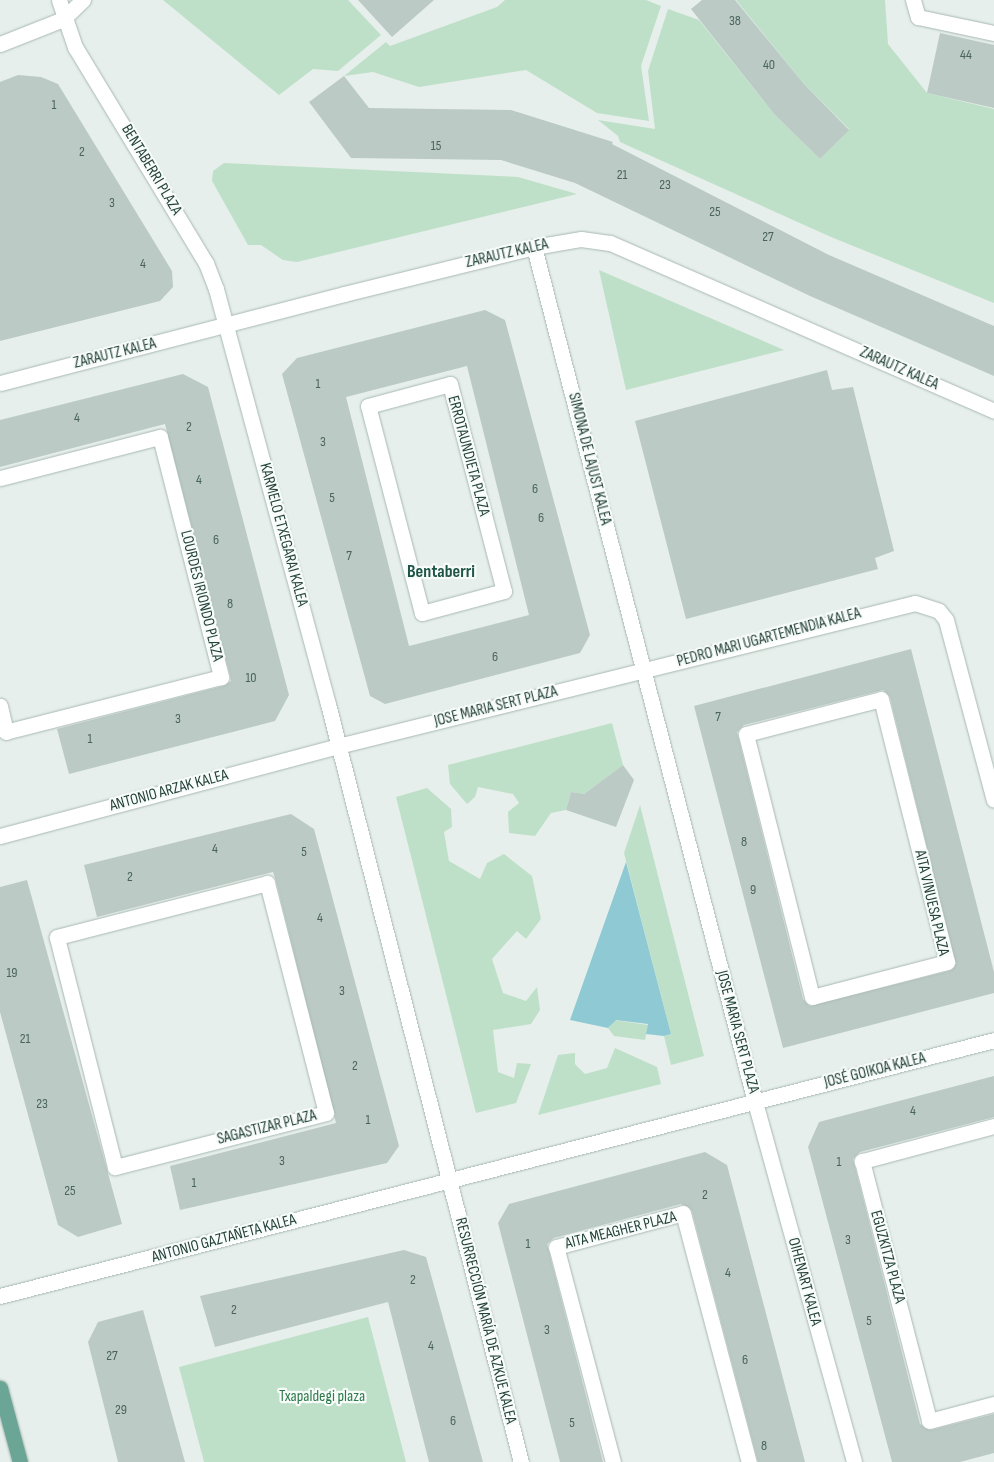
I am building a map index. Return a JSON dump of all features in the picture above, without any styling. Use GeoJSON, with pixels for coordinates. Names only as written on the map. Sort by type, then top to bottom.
{"type":"FeatureCollection","features":[{"type":"Feature","properties":{"kind":"main road"},"geometry":{"type":"LineString","coordinates":[[0,1388],[20,1462]]}},
{"type":"Feature","properties":{"kind":"street","name":"BENTABERRI PLAZA"},"geometry":{"type":"LineString","coordinates":[[59,0],[64,20],[75,47],[206,263],[226,326]]}},
{"type":"Feature","properties":{"kind":"street"},"geometry":{"type":"LineString","coordinates":[[0,44],[64,20],[83,0]]}},
{"type":"Feature","properties":{"kind":"street"},"geometry":{"type":"LineString","coordinates":[[913,0],[918,17],[994,33]]}},
{"type":"Feature","properties":{"kind":"street","name":"ZARAUTZ KALEA"},"geometry":{"type":"LineString","coordinates":[[0,383],[534,247],[581,239],[610,243],[994,411]]}},
{"type":"Feature","properties":{"kind":"street","name":"SIMONA DE LAJUST KALEA"},"geometry":{"type":"LineString","coordinates":[[534,247],[643,671]]}},
{"type":"Feature","properties":{"kind":"street","name":"KARMELO ETXEGARAI KALEA"},"geometry":{"type":"LineString","coordinates":[[226,326],[338,746]]}},
{"type":"Feature","properties":{"kind":"street","name":"ERROTAUNDIETA PLAZA"},"geometry":{"type":"LineString","coordinates":[[450,384],[504,591],[422,613],[368,406],[450,384]]}},
{"type":"Feature","properties":{"kind":"street","name":"LOURDES IRIONDO PLAZA"},"geometry":{"type":"LineString","coordinates":[[0,478],[160,437],[221,677],[6,732],[0,706]]}},
{"type":"Feature","properties":{"kind":"street","name":"PEDRO MARI UGARTEMENDIA KALEA"},"geometry":{"type":"LineString","coordinates":[[643,671],[896,605],[926,605],[939,611],[946,620],[994,800]]}},
{"type":"Feature","properties":{"kind":"street","name":"JOSE MARIA SERT PLAZA"},"geometry":{"type":"LineString","coordinates":[[338,746],[643,671],[755,1102],[448,1180]]}},
{"type":"Feature","properties":{"kind":"street","name":"AITA VINUESA PLAZA"},"geometry":{"type":"LineString","coordinates":[[881,700],[947,962],[812,997],[746,734],[881,700]]}},
{"type":"Feature","properties":{"kind":"street"},"geometry":{"type":"LineString","coordinates":[[338,746],[448,1180]]}},
{"type":"Feature","properties":{"kind":"street","name":"ANTONIO ARZAK KALEA"},"geometry":{"type":"LineString","coordinates":[[0,836],[338,746]]}},
{"type":"Feature","properties":{"kind":"street","name":"SAGASTIZAR PLAZA"},"geometry":{"type":"LineString","coordinates":[[267,883],[326,1113],[115,1167],[57,937],[267,883]]}},
{"type":"Feature","properties":{"kind":"street","name":"JOSÉ GOIKOA KALEA"},"geometry":{"type":"LineString","coordinates":[[755,1102],[994,1040]]}},
{"type":"Feature","properties":{"kind":"street","name":"OIHENART KALEA"},"geometry":{"type":"LineString","coordinates":[[755,1102],[854,1462]]}},
{"type":"Feature","properties":{"kind":"street","name":"EGUZKITZA PLAZA"},"geometry":{"type":"LineString","coordinates":[[994,1126],[862,1161],[929,1421],[994,1404]]}},
{"type":"Feature","properties":{"kind":"street","name":"ANTONIO GAZTAÑETA KALEA"},"geometry":{"type":"LineString","coordinates":[[0,1296],[448,1180]]}},
{"type":"Feature","properties":{"kind":"street","name":"RESURRECCIÓN MARÍA DE AZKUE KALEA"},"geometry":{"type":"LineString","coordinates":[[448,1180],[521,1462]]}},
{"type":"Feature","properties":{"kind":"street","name":"AITA MEAGHER PLAZA"},"geometry":{"type":"LineString","coordinates":[[613,1462],[556,1247],[683,1213],[749,1462]]}},
{"type":"Feature","properties":{"kind":"green space"},"geometry":{"type":"Polygon","coordinates":[[[163,0],[348,0],[381,35],[338,71],[313,69],[279,95],[163,0]]]}},
{"type":"Feature","properties":{"kind":"green space"},"geometry":{"type":"Polygon","coordinates":[[[505,0],[646,0],[661,6],[641,66],[649,121],[597,113],[526,70],[419,87],[373,72],[344,76],[386,42],[390,46],[497,7],[505,0]]]}},
{"type":"Feature","properties":{"kind":"green space"},"geometry":{"type":"Polygon","coordinates":[[[736,0],[885,0],[888,44],[927,93],[994,109],[994,303],[831,237],[620,142],[618,136],[598,120],[655,129],[648,71],[668,9],[699,20],[774,114],[820,159],[849,129],[804,84],[736,0]]]}},
{"type":"Feature","properties":{"kind":"green space"},"geometry":{"type":"Polygon","coordinates":[[[224,163],[518,177],[577,194],[297,262],[283,260],[261,245],[248,245],[212,181],[213,171],[224,163]]]}},
{"type":"Feature","properties":{"kind":"green space"},"geometry":{"type":"Polygon","coordinates":[[[599,270],[784,350],[626,390],[599,270]]]}},
{"type":"Feature","properties":{"kind":"green space"},"geometry":{"type":"Polygon","coordinates":[[[612,723],[623,765],[584,794],[571,792],[566,810],[551,813],[535,836],[509,833],[508,812],[519,803],[513,794],[478,787],[475,797],[467,804],[450,784],[448,765],[612,723]]]}},
{"type":"Feature","properties":{"kind":"green space"},"geometry":{"type":"Polygon","coordinates":[[[427,788],[451,809],[452,827],[444,832],[449,861],[480,879],[487,863],[504,854],[532,876],[541,919],[526,939],[517,931],[492,959],[503,993],[526,1001],[537,987],[540,1010],[531,1024],[493,1030],[498,1072],[514,1078],[517,1063],[531,1064],[516,1103],[476,1113],[396,797],[427,788]]]}},
{"type":"Feature","properties":{"kind":"green space"},"geometry":{"type":"Polygon","coordinates":[[[640,805],[704,1056],[671,1065],[664,1036],[671,1034],[624,853],[640,805]]]}},
{"type":"Feature","properties":{"kind":"green space"},"geometry":{"type":"Polygon","coordinates":[[[615,1020],[648,1025],[645,1040],[614,1036],[608,1028],[615,1020]]]}},
{"type":"Feature","properties":{"kind":"green space"},"geometry":{"type":"Polygon","coordinates":[[[615,1048],[657,1067],[661,1084],[538,1115],[558,1055],[575,1053],[575,1064],[585,1074],[607,1068],[615,1048]]]}},
{"type":"Feature","properties":{"kind":"green space","name":"Txapaldegi plaza"},"geometry":{"type":"Polygon","coordinates":[[[368,1317],[406,1462],[204,1462],[179,1367],[368,1317]]]}},
{"type":"Feature","properties":{"kind":"water"},"geometry":{"type":"Polygon","coordinates":[[[626,862],[671,1034],[664,1036],[646,1034],[648,1024],[616,1020],[608,1028],[570,1020],[626,862]]]}},
{"type":"Feature","properties":{"kind":"building"},"geometry":{"type":"Polygon","coordinates":[[[358,0],[434,0],[392,37],[358,0]]]}},
{"type":"Feature","properties":{"kind":"building"},"geometry":{"type":"Polygon","coordinates":[[[702,0],[735,0],[804,84],[849,130],[820,159],[774,114],[691,9],[702,0]]]}},
{"type":"Feature","properties":{"kind":"building"},"geometry":{"type":"Polygon","coordinates":[[[940,33],[994,45],[994,108],[927,93],[940,33]]]}},
{"type":"Feature","properties":{"kind":"building"},"geometry":{"type":"Polygon","coordinates":[[[18,75],[41,77],[58,84],[172,271],[173,287],[160,301],[0,341],[0,82],[18,75]]]}},
{"type":"Feature","properties":{"kind":"building"},"geometry":{"type":"Polygon","coordinates":[[[344,76],[369,108],[511,110],[613,142],[612,144],[829,255],[994,326],[994,376],[810,296],[575,183],[501,160],[351,158],[309,102],[344,76]]]}},
{"type":"Feature","properties":{"kind":"building"},"geometry":{"type":"Polygon","coordinates":[[[485,310],[505,320],[590,635],[580,653],[385,704],[370,696],[282,374],[297,358],[485,310]],[[467,366],[346,397],[409,646],[529,615],[467,366]]]}},
{"type":"Feature","properties":{"kind":"building"},"geometry":{"type":"Polygon","coordinates":[[[827,370],[832,390],[853,387],[894,551],[875,558],[878,569],[686,619],[635,421],[827,370]]]}},
{"type":"Feature","properties":{"kind":"building"},"geometry":{"type":"Polygon","coordinates":[[[183,374],[208,387],[289,695],[275,721],[69,774],[57,729],[223,686],[231,681],[230,675],[165,424],[0,467],[0,420],[183,374]]]}},
{"type":"Feature","properties":{"kind":"building"},"geometry":{"type":"Polygon","coordinates":[[[911,649],[994,972],[994,993],[783,1048],[694,706],[911,649]],[[883,690],[744,725],[737,732],[803,999],[810,1006],[949,971],[956,964],[890,697],[883,690]]]}},
{"type":"Feature","properties":{"kind":"building"},"geometry":{"type":"Polygon","coordinates":[[[623,765],[634,780],[616,827],[566,810],[571,792],[584,794],[623,765]]]}},
{"type":"Feature","properties":{"kind":"building"},"geometry":{"type":"Polygon","coordinates":[[[291,814],[314,829],[399,1146],[387,1163],[180,1210],[170,1166],[336,1123],[276,881],[273,872],[97,917],[84,865],[291,814]]]}},
{"type":"Feature","properties":{"kind":"building"},"geometry":{"type":"Polygon","coordinates":[[[27,880],[122,1224],[78,1237],[58,1225],[0,1012],[0,887],[27,880]]]}},
{"type":"Feature","properties":{"kind":"building"},"geometry":{"type":"Polygon","coordinates":[[[994,1076],[994,1117],[860,1152],[853,1159],[920,1424],[931,1430],[994,1414],[994,1453],[960,1462],[892,1462],[808,1147],[819,1122],[994,1076]]]}},
{"type":"Feature","properties":{"kind":"building"},"geometry":{"type":"Polygon","coordinates":[[[705,1152],[727,1165],[805,1462],[758,1462],[692,1211],[681,1204],[554,1238],[547,1244],[603,1462],[560,1462],[498,1223],[509,1204],[705,1152]]]}},
{"type":"Feature","properties":{"kind":"building"},"geometry":{"type":"Polygon","coordinates":[[[404,1250],[426,1257],[483,1462],[429,1462],[388,1302],[215,1347],[200,1296],[404,1250]]]}},
{"type":"Feature","properties":{"kind":"building"},"geometry":{"type":"Polygon","coordinates":[[[143,1310],[185,1462],[118,1462],[88,1342],[98,1322],[143,1310]]]}},
{"type":"Feature","properties":{"kind":"district","name":"Bentaberri"},"geometry":{"type":"Point","coordinates":[441,572]}}]}
